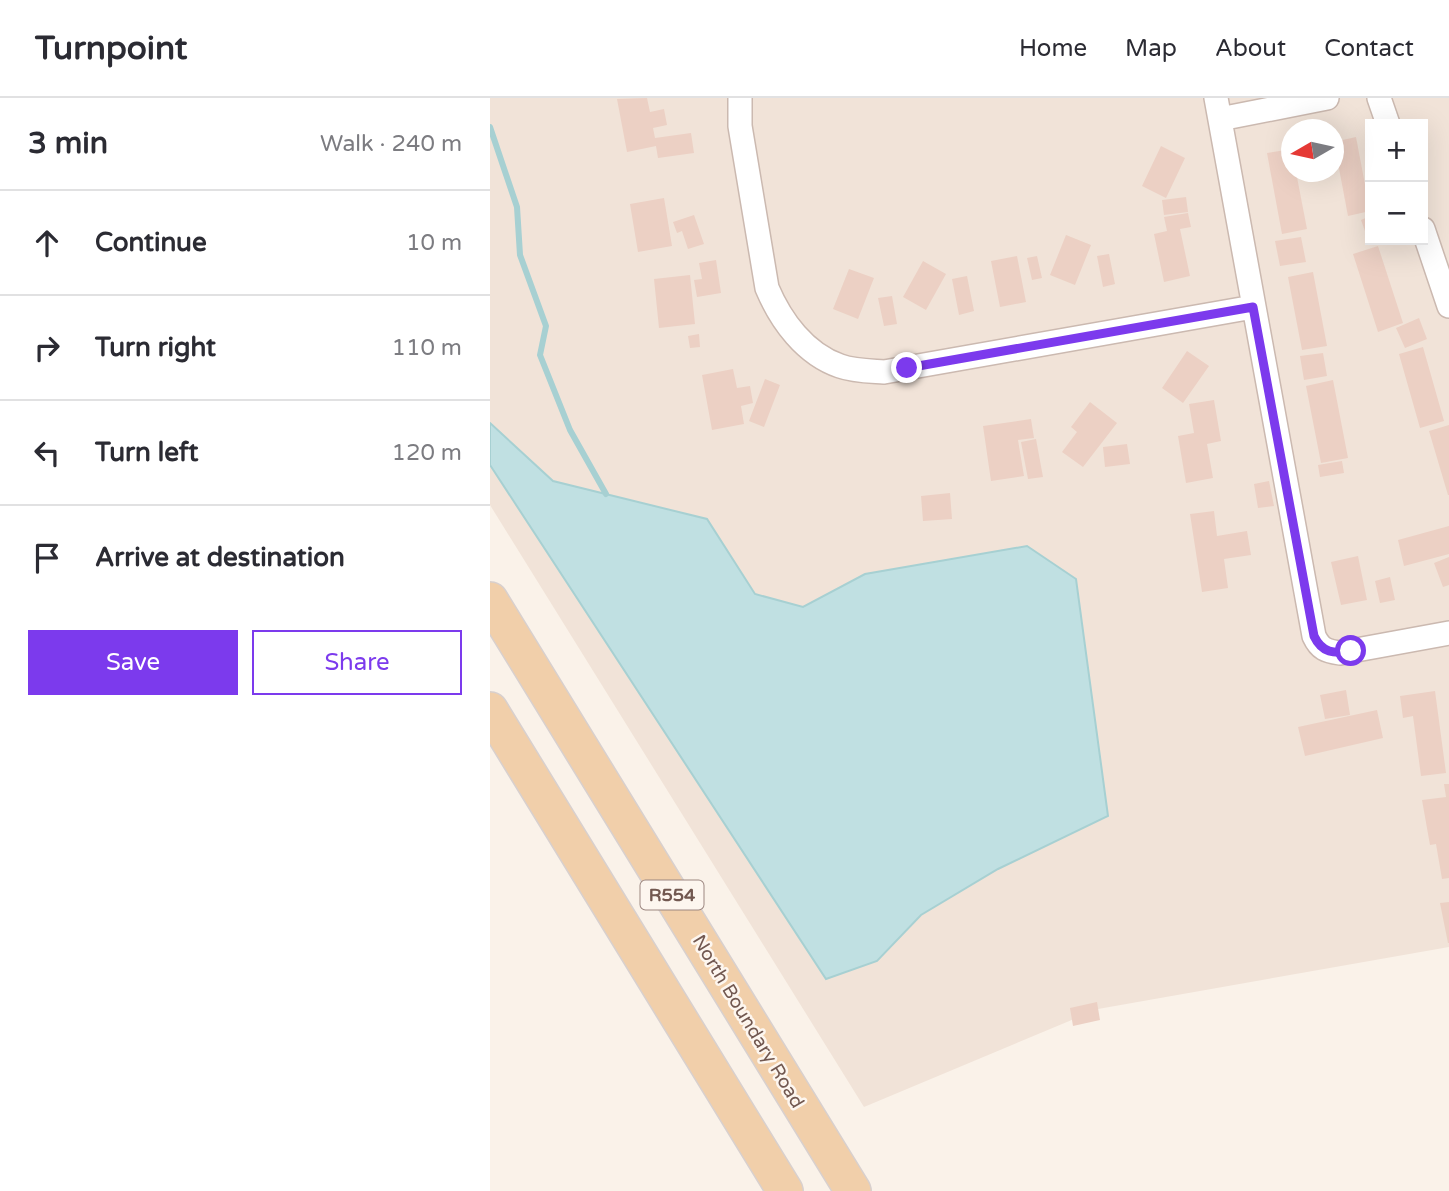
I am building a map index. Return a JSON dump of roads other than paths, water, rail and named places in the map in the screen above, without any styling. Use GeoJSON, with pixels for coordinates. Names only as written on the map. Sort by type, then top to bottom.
{"type":"FeatureCollection","features":[{"type":"Feature","properties":{"kind":"main road","name":"North Boundary Road"},"geometry":{"type":"LineString","coordinates":[[490,600],[853,1191]]}},
{"type":"Feature","properties":{"kind":"main road","name":"R554"},"geometry":{"type":"LineString","coordinates":[[490,710],[785,1191]]}},
{"type":"Feature","properties":{"kind":"street"},"geometry":{"type":"LineString","coordinates":[[740,98],[740,126],[767,288],[777,313],[797,338],[841,367],[884,372],[1253,307]]}},
{"type":"Feature","properties":{"kind":"street"},"geometry":{"type":"LineString","coordinates":[[1327,98],[1218,108],[1314,636],[1324,650],[1340,653],[1449,633]]}},
{"type":"Feature","properties":{"kind":"street"},"geometry":{"type":"LineString","coordinates":[[1379,98],[1386,119]]}},
{"type":"Feature","properties":{"kind":"street"},"geometry":{"type":"LineString","coordinates":[[1428,244],[1449,306]]}},
{"type":"Feature","properties":{"kind":"water"},"geometry":{"type":"Polygon","coordinates":[[[490,423],[553,481],[707,519],[755,594],[803,607],[865,574],[1027,546],[1076,579],[1108,816],[998,869],[921,915],[877,961],[826,979],[490,465],[490,423]]]}},
{"type":"Feature","properties":{"kind":"waterway"},"geometry":{"type":"LineString","coordinates":[[490,127],[517,207],[520,255],[546,326],[540,355],[570,430],[606,494]]}}]}
